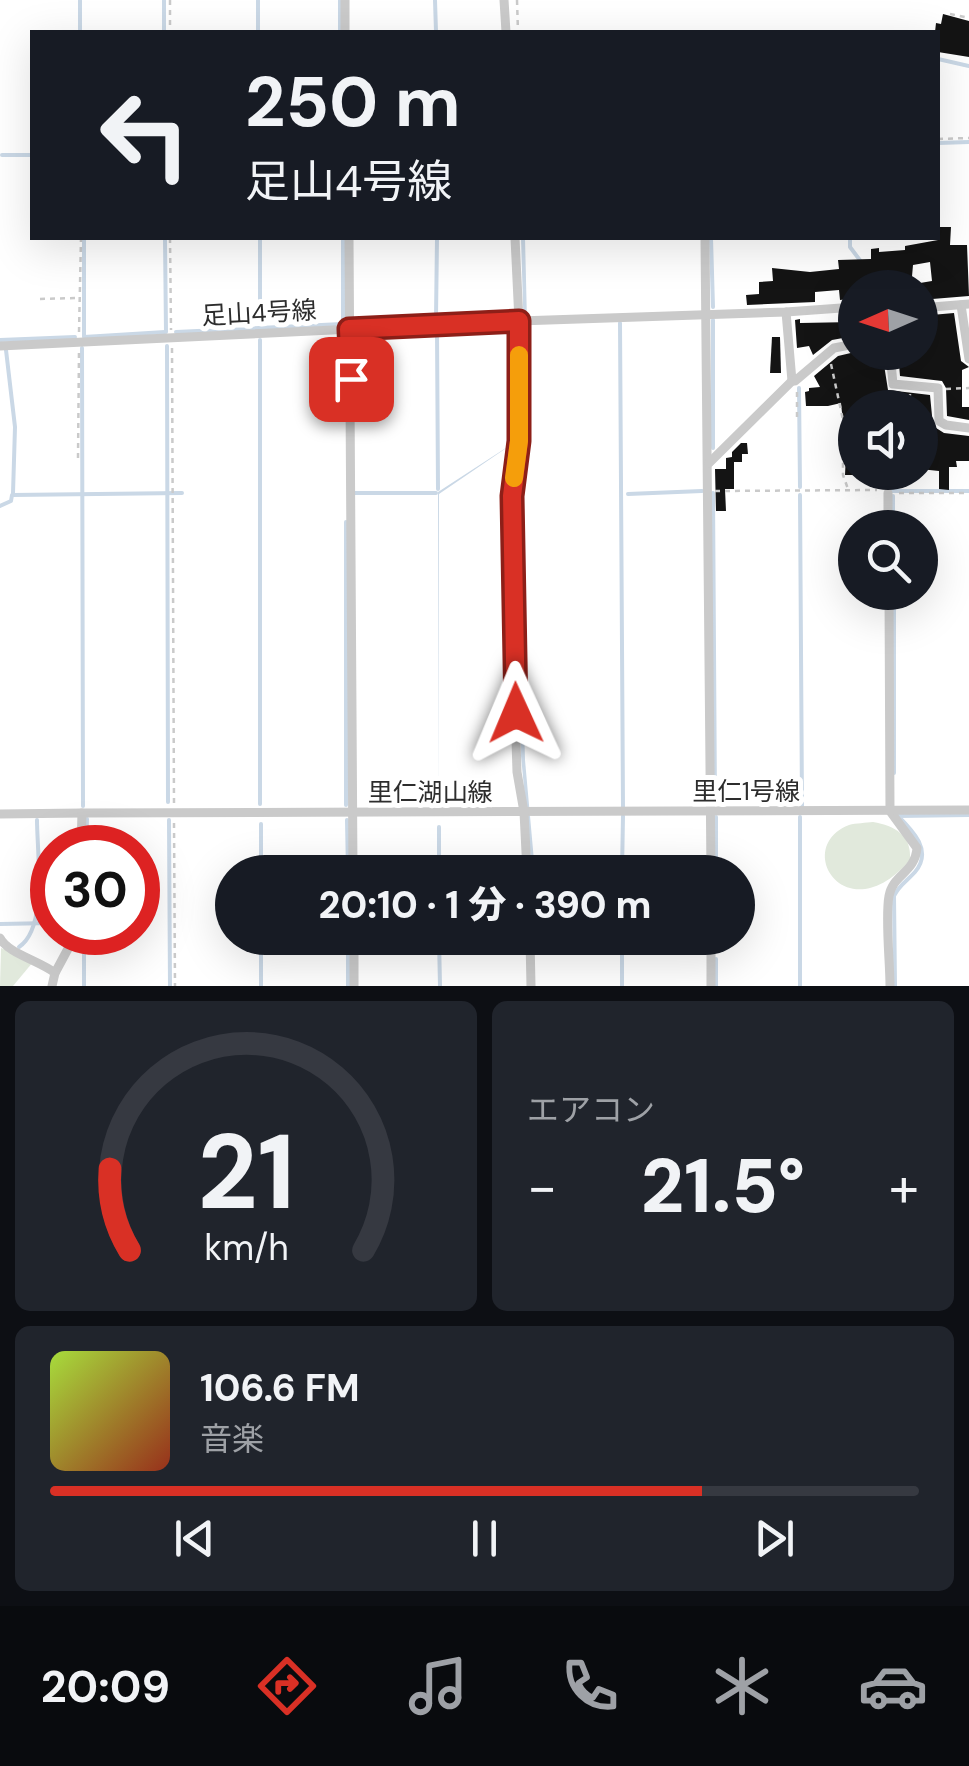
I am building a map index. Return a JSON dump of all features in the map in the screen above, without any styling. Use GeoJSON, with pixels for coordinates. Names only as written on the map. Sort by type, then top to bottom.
{"type":"FeatureCollection","features":[{"type":"Feature","properties":{"kind":"street"},"geometry":{"type":"LineString","coordinates":[[345,0],[346,30]]}},
{"type":"Feature","properties":{"kind":"street"},"geometry":{"type":"LineString","coordinates":[[504,0],[506,30]]}},
{"type":"Feature","properties":{"kind":"street"},"geometry":{"type":"LineString","coordinates":[[349,240],[353,855]]}},
{"type":"Feature","properties":{"kind":"street","name":"里仁湖山線"},"geometry":{"type":"LineString","coordinates":[[0,814],[524,812],[517,761],[512,496],[519,441],[515,240]]}},
{"type":"Feature","properties":{"kind":"street"},"geometry":{"type":"LineString","coordinates":[[705,240],[711,855]]}},
{"type":"Feature","properties":{"kind":"street"},"geometry":{"type":"LineString","coordinates":[[938,307],[965,305],[969,359]]}},
{"type":"Feature","properties":{"kind":"street"},"geometry":{"type":"LineString","coordinates":[[519,321],[838,307]]}},
{"type":"Feature","properties":{"kind":"street"},"geometry":{"type":"LineString","coordinates":[[786,312],[794,381]]}},
{"type":"Feature","properties":{"kind":"street","name":"足山4号線"},"geometry":{"type":"LineString","coordinates":[[0,346],[519,321]]}},
{"type":"Feature","properties":{"kind":"street"},"geometry":{"type":"LineString","coordinates":[[708,463],[794,381],[838,347]]}},
{"type":"Feature","properties":{"kind":"street"},"geometry":{"type":"LineString","coordinates":[[892,370],[893,384],[938,389],[941,422],[969,428]]}},
{"type":"Feature","properties":{"kind":"street"},"geometry":{"type":"LineString","coordinates":[[888,492],[888,510]]}},
{"type":"Feature","properties":{"kind":"street"},"geometry":{"type":"LineString","coordinates":[[889,610],[890,811],[918,848],[914,865],[896,881],[889,895],[890,986]]}},
{"type":"Feature","properties":{"kind":"street","name":"里仁1号線"},"geometry":{"type":"LineString","coordinates":[[524,812],[969,810]]}},
{"type":"Feature","properties":{"kind":"street"},"geometry":{"type":"LineString","coordinates":[[524,812],[526,855]]}},
{"type":"Feature","properties":{"kind":"street"},"geometry":{"type":"LineString","coordinates":[[82,813],[82,825]]}},
{"type":"Feature","properties":{"kind":"street"},"geometry":{"type":"LineString","coordinates":[[0,938],[8,949],[40,961],[55,973]]}},
{"type":"Feature","properties":{"kind":"street"},"geometry":{"type":"LineString","coordinates":[[52,986],[65,955]]}},
{"type":"Feature","properties":{"kind":"street"},"geometry":{"type":"LineString","coordinates":[[354,955],[354,986]]}},
{"type":"Feature","properties":{"kind":"street"},"geometry":{"type":"LineString","coordinates":[[530,955],[531,986]]}},
{"type":"Feature","properties":{"kind":"street"},"geometry":{"type":"LineString","coordinates":[[711,955],[712,986]]}},
{"type":"Feature","properties":{"kind":"path"},"geometry":{"type":"LineString","coordinates":[[170,0],[170,30]]}},
{"type":"Feature","properties":{"kind":"path"},"geometry":{"type":"LineString","coordinates":[[517,0],[518,30]]}},
{"type":"Feature","properties":{"kind":"path"},"geometry":{"type":"LineString","coordinates":[[950,14],[969,18]]}},
{"type":"Feature","properties":{"kind":"path"},"geometry":{"type":"LineString","coordinates":[[940,139],[969,138]]}},
{"type":"Feature","properties":{"kind":"path"},"geometry":{"type":"LineString","coordinates":[[170,240],[176,986]]}},
{"type":"Feature","properties":{"kind":"path"},"geometry":{"type":"LineString","coordinates":[[40,299],[80,298]]}},
{"type":"Feature","properties":{"kind":"path"},"geometry":{"type":"LineString","coordinates":[[828,353],[838,398]]}},
{"type":"Feature","properties":{"kind":"path"},"geometry":{"type":"LineString","coordinates":[[794,381],[797,420]]}},
{"type":"Feature","properties":{"kind":"path"},"geometry":{"type":"LineString","coordinates":[[910,385],[910,390]]}},
{"type":"Feature","properties":{"kind":"path"},"geometry":{"type":"LineString","coordinates":[[938,389],[969,388]]}},
{"type":"Feature","properties":{"kind":"path"},"geometry":{"type":"LineString","coordinates":[[938,426],[941,422]]}},
{"type":"Feature","properties":{"kind":"path"},"geometry":{"type":"LineString","coordinates":[[709,491],[969,493]]}},
{"type":"Feature","properties":{"kind":"shaded area"},"geometry":{"type":"Polygon","coordinates":[[[873,822],[901,833],[908,844],[910,860],[887,881],[865,889],[848,887],[834,879],[826,865],[825,850],[833,836],[849,825],[873,822]]]}},
{"type":"Feature","properties":{"kind":"shaded area"},"geometry":{"type":"Polygon","coordinates":[[[1,948],[33,962],[13,986],[0,986],[1,948]]]}},
{"type":"Feature","properties":{"kind":"water"},"geometry":{"type":"Polygon","coordinates":[[[521,240],[525,240],[529,404],[521,492],[523,689],[533,855],[530,855],[521,756],[518,491],[526,402],[521,240]]]}},
{"type":"Feature","properties":{"kind":"water"},"geometry":{"type":"Polygon","coordinates":[[[515,442],[439,494],[439,809],[438,492],[515,442]]]}},
{"type":"Feature","properties":{"kind":"building"},"geometry":{"type":"Polygon","coordinates":[[[943,14],[969,21],[969,57],[940,52],[940,30],[935,30],[936,23],[941,24],[943,14]]]}},
{"type":"Feature","properties":{"kind":"building"},"geometry":{"type":"Polygon","coordinates":[[[940,227],[951,227],[950,245],[967,245],[969,296],[938,299],[938,270],[931,270],[930,262],[913,265],[913,270],[838,270],[838,290],[815,292],[815,302],[747,305],[746,295],[759,294],[759,282],[773,281],[772,268],[810,272],[839,269],[838,260],[871,259],[871,249],[905,250],[905,246],[940,240],[940,227]]]}},
{"type":"Feature","properties":{"kind":"building"},"geometry":{"type":"Polygon","coordinates":[[[954,313],[961,361],[969,367],[962,370],[962,407],[969,407],[969,420],[947,416],[942,381],[900,376],[900,370],[938,370],[938,314],[954,313]]]}},
{"type":"Feature","properties":{"kind":"building"},"geometry":{"type":"Polygon","coordinates":[[[795,320],[838,322],[838,339],[813,355],[809,346],[797,348],[795,320]]]}},
{"type":"Feature","properties":{"kind":"building"},"geometry":{"type":"Polygon","coordinates":[[[772,337],[780,337],[781,373],[770,373],[772,337]]]}},
{"type":"Feature","properties":{"kind":"building"},"geometry":{"type":"Polygon","coordinates":[[[838,356],[838,370],[885,370],[888,390],[838,390],[838,404],[806,406],[805,392],[820,387],[814,376],[838,356]]]}},
{"type":"Feature","properties":{"kind":"building"},"geometry":{"type":"Polygon","coordinates":[[[938,429],[969,436],[969,461],[956,461],[957,467],[949,467],[949,490],[939,489],[938,429]]]}},
{"type":"Feature","properties":{"kind":"building"},"geometry":{"type":"Polygon","coordinates":[[[741,443],[747,443],[748,454],[742,454],[742,462],[734,462],[734,489],[725,489],[726,511],[716,511],[715,469],[726,469],[726,458],[732,457],[741,443]]]}},
{"type":"Feature","properties":{"kind":"waterway"},"geometry":{"type":"LineString","coordinates":[[80,0],[80,30]]}},
{"type":"Feature","properties":{"kind":"waterway"},"geometry":{"type":"LineString","coordinates":[[164,0],[164,30]]}},
{"type":"Feature","properties":{"kind":"waterway"},"geometry":{"type":"LineString","coordinates":[[258,0],[258,30]]}},
{"type":"Feature","properties":{"kind":"waterway"},"geometry":{"type":"LineString","coordinates":[[340,0],[340,30]]}},
{"type":"Feature","properties":{"kind":"waterway"},"geometry":{"type":"LineString","coordinates":[[435,0],[436,30]]}},
{"type":"Feature","properties":{"kind":"waterway"},"geometry":{"type":"LineString","coordinates":[[940,59],[969,66]]}},
{"type":"Feature","properties":{"kind":"waterway"},"geometry":{"type":"LineString","coordinates":[[940,143],[969,142]]}},
{"type":"Feature","properties":{"kind":"waterway"},"geometry":{"type":"LineString","coordinates":[[2,155],[30,155]]}},
{"type":"Feature","properties":{"kind":"waterway"},"geometry":{"type":"LineString","coordinates":[[84,240],[84,337],[165,332]]}},
{"type":"Feature","properties":{"kind":"waterway"},"geometry":{"type":"LineString","coordinates":[[165,240],[166,332]]}},
{"type":"Feature","properties":{"kind":"waterway"},"geometry":{"type":"LineString","coordinates":[[260,240],[260,322]]}},
{"type":"Feature","properties":{"kind":"waterway"},"geometry":{"type":"LineString","coordinates":[[343,240],[343,323]]}},
{"type":"Feature","properties":{"kind":"waterway"},"geometry":{"type":"LineString","coordinates":[[436,318],[437,240]]}},
{"type":"Feature","properties":{"kind":"waterway"},"geometry":{"type":"LineString","coordinates":[[711,240],[713,307]]}},
{"type":"Feature","properties":{"kind":"waterway"},"geometry":{"type":"LineString","coordinates":[[850,240],[850,247],[862,263]]}},
{"type":"Feature","properties":{"kind":"waterway"},"geometry":{"type":"LineString","coordinates":[[354,323],[512,316]]}},
{"type":"Feature","properties":{"kind":"waterway"},"geometry":{"type":"LineString","coordinates":[[713,320],[713,448]]}},
{"type":"Feature","properties":{"kind":"waterway"},"geometry":{"type":"LineString","coordinates":[[620,323],[623,807]]}},
{"type":"Feature","properties":{"kind":"waterway"},"geometry":{"type":"LineString","coordinates":[[176,332],[342,324]]}},
{"type":"Feature","properties":{"kind":"waterway"},"geometry":{"type":"LineString","coordinates":[[437,331],[438,489]]}},
{"type":"Feature","properties":{"kind":"waterway"},"geometry":{"type":"LineString","coordinates":[[0,340],[75,337]]}},
{"type":"Feature","properties":{"kind":"waterway"},"geometry":{"type":"LineString","coordinates":[[345,337],[346,412]]}},
{"type":"Feature","properties":{"kind":"waterway"},"geometry":{"type":"LineString","coordinates":[[260,340],[260,804]]}},
{"type":"Feature","properties":{"kind":"waterway"},"geometry":{"type":"LineString","coordinates":[[167,346],[168,802]]}},
{"type":"Feature","properties":{"kind":"waterway"},"geometry":{"type":"LineString","coordinates":[[82,348],[83,806]]}},
{"type":"Feature","properties":{"kind":"waterway"},"geometry":{"type":"LineString","coordinates":[[6,350],[15,427],[13,493]]}},
{"type":"Feature","properties":{"kind":"waterway"},"geometry":{"type":"LineString","coordinates":[[799,388],[800,487]]}},
{"type":"Feature","properties":{"kind":"waterway"},"geometry":{"type":"LineString","coordinates":[[628,494],[702,491]]}},
{"type":"Feature","properties":{"kind":"waterway"},"geometry":{"type":"LineString","coordinates":[[891,491],[969,491]]}},
{"type":"Feature","properties":{"kind":"waterway"},"geometry":{"type":"LineString","coordinates":[[0,506],[11,501],[12,495],[182,493]]}},
{"type":"Feature","properties":{"kind":"waterway"},"geometry":{"type":"LineString","coordinates":[[351,493],[436,493]]}},
{"type":"Feature","properties":{"kind":"waterway"},"geometry":{"type":"LineString","coordinates":[[713,493],[715,804]]}},
{"type":"Feature","properties":{"kind":"waterway"},"geometry":{"type":"LineString","coordinates":[[800,495],[802,807]]}},
{"type":"Feature","properties":{"kind":"waterway"},"geometry":{"type":"LineString","coordinates":[[893,496],[893,510]]}},
{"type":"Feature","properties":{"kind":"waterway"},"geometry":{"type":"LineString","coordinates":[[346,522],[346,805]]}},
{"type":"Feature","properties":{"kind":"waterway"},"geometry":{"type":"LineString","coordinates":[[894,610],[894,773]]}},
{"type":"Feature","properties":{"kind":"waterway"},"geometry":{"type":"LineString","coordinates":[[895,986],[894,896],[915,872],[922,856],[919,842],[898,816],[969,815]]}},
{"type":"Feature","properties":{"kind":"waterway"},"geometry":{"type":"LineString","coordinates":[[622,855],[623,816]]}},
{"type":"Feature","properties":{"kind":"waterway"},"geometry":{"type":"LineString","coordinates":[[716,817],[716,855]]}},
{"type":"Feature","properties":{"kind":"waterway"},"geometry":{"type":"LineString","coordinates":[[800,817],[800,986]]}},
{"type":"Feature","properties":{"kind":"waterway"},"geometry":{"type":"LineString","coordinates":[[87,819],[87,825]]}},
{"type":"Feature","properties":{"kind":"waterway"},"geometry":{"type":"LineString","coordinates":[[19,947],[34,924],[37,907],[37,820]]}},
{"type":"Feature","properties":{"kind":"waterway"},"geometry":{"type":"LineString","coordinates":[[169,820],[170,986]]}},
{"type":"Feature","properties":{"kind":"waterway"},"geometry":{"type":"LineString","coordinates":[[347,820],[348,855]]}},
{"type":"Feature","properties":{"kind":"waterway"},"geometry":{"type":"LineString","coordinates":[[261,824],[261,855]]}},
{"type":"Feature","properties":{"kind":"waterway"},"geometry":{"type":"LineString","coordinates":[[439,827],[439,855]]}},
{"type":"Feature","properties":{"kind":"waterway"},"geometry":{"type":"LineString","coordinates":[[0,924],[30,923]]}},
{"type":"Feature","properties":{"kind":"waterway"},"geometry":{"type":"LineString","coordinates":[[84,955],[84,986]]}},
{"type":"Feature","properties":{"kind":"waterway"},"geometry":{"type":"LineString","coordinates":[[261,955],[261,986]]}},
{"type":"Feature","properties":{"kind":"waterway"},"geometry":{"type":"LineString","coordinates":[[348,955],[348,986]]}},
{"type":"Feature","properties":{"kind":"waterway"},"geometry":{"type":"LineString","coordinates":[[439,955],[440,986]]}},
{"type":"Feature","properties":{"kind":"waterway"},"geometry":{"type":"LineString","coordinates":[[622,955],[622,986]]}},
{"type":"Feature","properties":{"kind":"waterway"},"geometry":{"type":"LineString","coordinates":[[716,959],[716,986]]}},
{"type":"Feature","properties":{"kind":"slow traffic"},"geometry":{"type":"LineString","coordinates":[[514,478],[519,441],[519,355]]}},
{"type":"Feature","properties":{"kind":"route"},"geometry":{"type":"LineString","coordinates":[[351,379],[349,329],[519,321],[519,441],[512,496],[516,713]]}}]}
